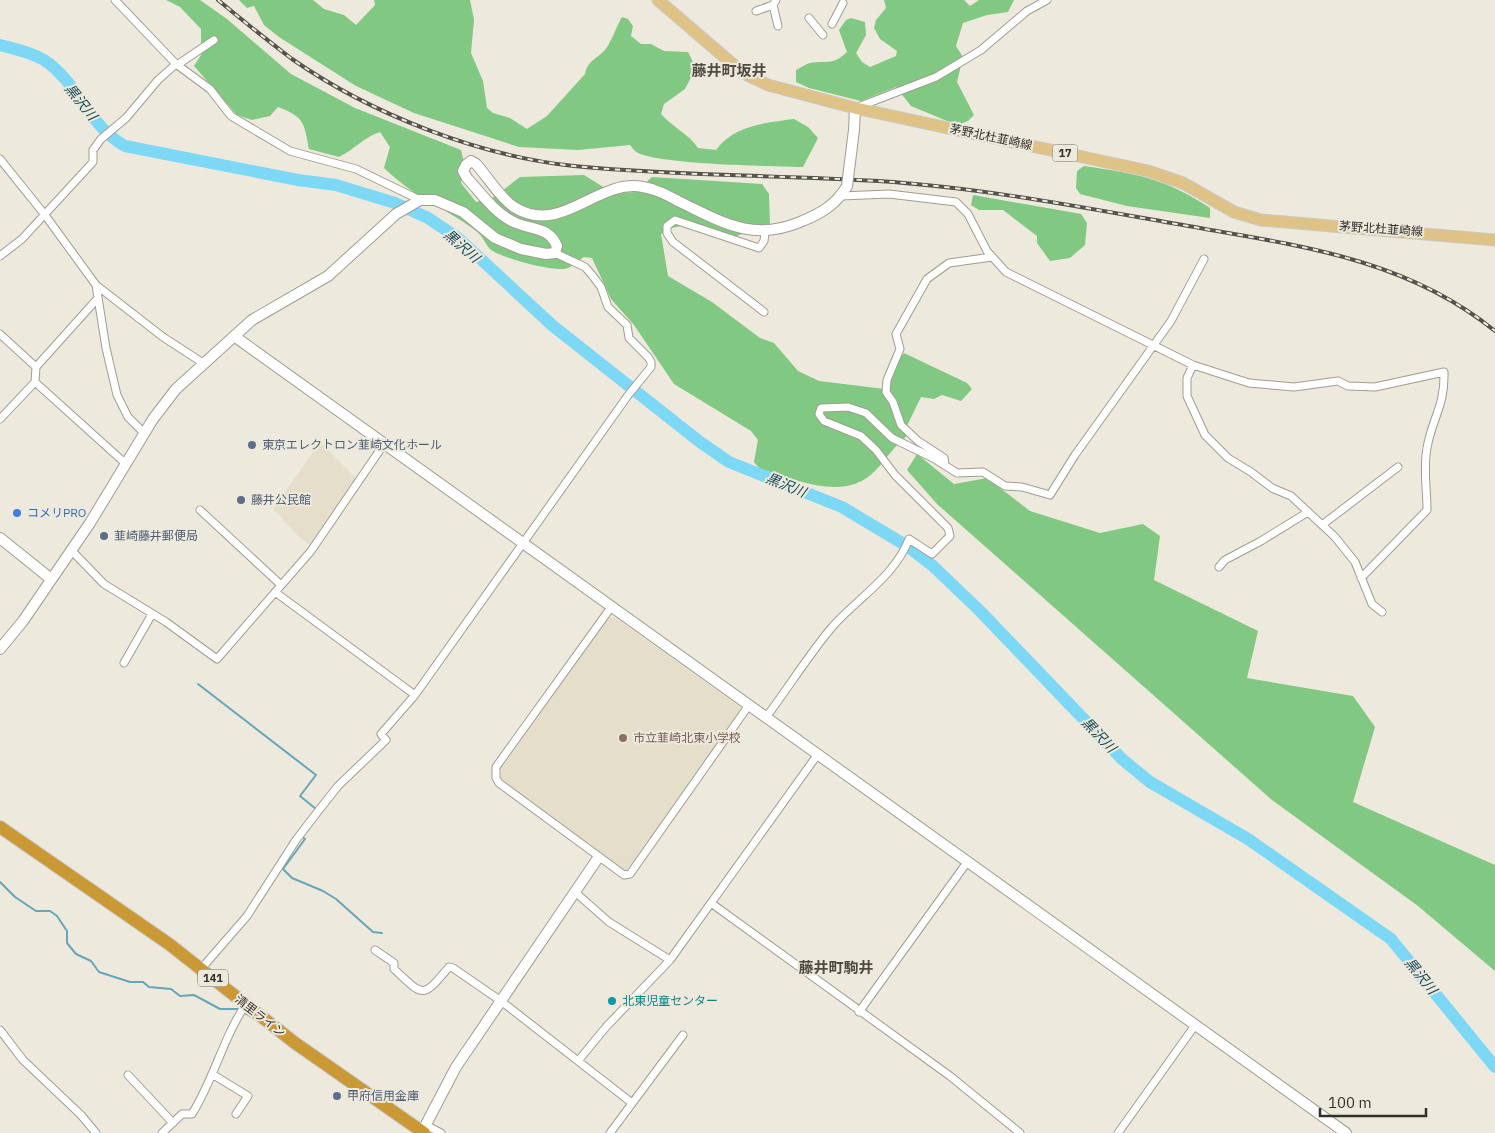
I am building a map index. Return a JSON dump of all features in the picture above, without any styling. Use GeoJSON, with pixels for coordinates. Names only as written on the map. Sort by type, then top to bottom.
{"type":"FeatureCollection","features":[{"type":"Feature","properties":{"kind":"highway","name":"清里ライン"},"geometry":{"type":"LineString","coordinates":[[0,827],[130,917],[201,969],[295,1043],[424,1130]]}},
{"type":"Feature","properties":{"kind":"main road","name":"茅野北杜韮崎線"},"geometry":{"type":"LineString","coordinates":[[658,0],[721,55],[754,80],[768,85],[855,108],[1148,171],[1183,183],[1234,212],[1261,220],[1495,240]]}},
{"type":"Feature","properties":{"kind":"street"},"geometry":{"type":"LineString","coordinates":[[115,0],[176,65],[210,89],[231,116],[290,152],[356,169],[416,203]]}},
{"type":"Feature","properties":{"kind":"street"},"geometry":{"type":"LineString","coordinates":[[555,253],[557,246],[551,236],[542,229],[516,223],[506,217],[467,178],[463,171],[466,165],[471,162],[476,164],[508,202],[523,211],[554,214],[574,209],[610,188],[622,185],[636,186],[661,192],[716,219],[744,229],[765,232],[782,230],[809,219],[834,204],[847,186],[855,108],[936,77],[980,50],[1027,11],[1047,0]]}},
{"type":"Feature","properties":{"kind":"street"},"geometry":{"type":"LineString","coordinates":[[832,24],[842,1],[850,9]]}},
{"type":"Feature","properties":{"kind":"street"},"geometry":{"type":"LineString","coordinates":[[756,11],[774,2],[778,26]]}},
{"type":"Feature","properties":{"kind":"street"},"geometry":{"type":"LineString","coordinates":[[809,18],[823,35]]}},
{"type":"Feature","properties":{"kind":"street"},"geometry":{"type":"LineString","coordinates":[[0,256],[22,239],[93,162],[93,150],[101,139],[126,118],[158,80],[176,65],[214,40]]}},
{"type":"Feature","properties":{"kind":"street"},"geometry":{"type":"LineString","coordinates":[[0,159],[45,215],[96,285],[163,337],[203,363]]}},
{"type":"Feature","properties":{"kind":"street"},"geometry":{"type":"LineString","coordinates":[[841,196],[889,194],[956,202],[968,214],[992,257],[1006,272],[1193,365],[1249,382],[1276,387],[1294,387],[1335,380],[1348,386],[1375,386],[1444,372],[1442,403],[1429,438],[1425,466],[1427,510],[1361,578]]}},
{"type":"Feature","properties":{"kind":"street"},"geometry":{"type":"LineString","coordinates":[[0,649],[23,621],[71,550],[144,433],[176,389],[252,320],[328,276],[401,211],[416,203],[434,200],[447,204],[463,212],[495,238],[521,249],[546,254],[555,253],[585,267],[601,286],[608,307],[627,326],[633,343],[651,362],[651,367],[631,391],[415,695],[381,734],[386,740],[338,786],[296,840],[247,916],[201,969]]}},
{"type":"Feature","properties":{"kind":"street"},"geometry":{"type":"LineString","coordinates":[[764,312],[673,242],[667,233],[667,226],[675,220],[759,248],[764,241],[765,232]]}},
{"type":"Feature","properties":{"kind":"street"},"geometry":{"type":"LineString","coordinates":[[945,465],[944,458],[918,441],[901,425],[893,402],[886,392],[887,380],[900,349],[896,334],[927,279],[949,263],[992,257]]}},
{"type":"Feature","properties":{"kind":"street"},"geometry":{"type":"LineString","coordinates":[[767,716],[834,626],[872,590],[903,550],[909,539],[915,541],[932,554],[948,540],[950,532],[895,475],[876,450],[861,436],[824,421],[819,414],[821,408],[848,406],[866,413],[892,438],[957,473],[983,472],[1005,486],[1022,487],[1050,495],[1075,455],[1153,346],[1185,297],[1204,259]]}},
{"type":"Feature","properties":{"kind":"street"},"geometry":{"type":"LineString","coordinates":[[96,285],[106,348],[117,395],[128,417],[144,433]]}},
{"type":"Feature","properties":{"kind":"street"},"geometry":{"type":"LineString","coordinates":[[0,419],[35,382],[36,367],[98,298]]}},
{"type":"Feature","properties":{"kind":"street"},"geometry":{"type":"LineString","coordinates":[[0,334],[36,367]]}},
{"type":"Feature","properties":{"kind":"street"},"geometry":{"type":"LineString","coordinates":[[234,336],[767,716],[1346,1133]]}},
{"type":"Feature","properties":{"kind":"street"},"geometry":{"type":"LineString","coordinates":[[1193,365],[1187,378],[1187,396],[1205,435],[1228,458],[1272,488],[1291,496],[1322,525],[1347,551],[1372,604],[1382,612]]}},
{"type":"Feature","properties":{"kind":"street"},"geometry":{"type":"LineString","coordinates":[[35,382],[126,464]]}},
{"type":"Feature","properties":{"kind":"street"},"geometry":{"type":"LineString","coordinates":[[71,550],[104,584],[152,614],[217,659],[320,540],[384,444]]}},
{"type":"Feature","properties":{"kind":"street"},"geometry":{"type":"LineString","coordinates":[[1322,525],[1398,467]]}},
{"type":"Feature","properties":{"kind":"street"},"geometry":{"type":"LineString","coordinates":[[200,510],[282,585]]}},
{"type":"Feature","properties":{"kind":"street"},"geometry":{"type":"LineString","coordinates":[[1219,567],[1225,560],[1261,541],[1308,512]]}},
{"type":"Feature","properties":{"kind":"street"},"geometry":{"type":"LineString","coordinates":[[0,538],[51,579]]}},
{"type":"Feature","properties":{"kind":"street"},"geometry":{"type":"LineString","coordinates":[[275,592],[415,695]]}},
{"type":"Feature","properties":{"kind":"street"},"geometry":{"type":"LineString","coordinates":[[612,606],[498,762],[496,773],[499,783],[598,858],[624,875],[630,874],[749,705]]}},
{"type":"Feature","properties":{"kind":"street"},"geometry":{"type":"LineString","coordinates":[[124,663],[152,614]]}},
{"type":"Feature","properties":{"kind":"street"},"geometry":{"type":"LineString","coordinates":[[578,1061],[606,1027],[670,960],[818,754]]}},
{"type":"Feature","properties":{"kind":"street"},"geometry":{"type":"LineString","coordinates":[[441,1133],[424,1130],[456,1067],[598,858]]}},
{"type":"Feature","properties":{"kind":"street"},"geometry":{"type":"LineString","coordinates":[[859,1012],[968,861]]}},
{"type":"Feature","properties":{"kind":"street"},"geometry":{"type":"LineString","coordinates":[[575,892],[609,922],[670,960]]}},
{"type":"Feature","properties":{"kind":"street"},"geometry":{"type":"LineString","coordinates":[[711,904],[950,1076],[1020,1133]]}},
{"type":"Feature","properties":{"kind":"street"},"geometry":{"type":"LineString","coordinates":[[375,950],[394,963],[394,969],[416,989],[424,992],[430,989],[449,967],[454,968],[501,1001],[632,1103]]}},
{"type":"Feature","properties":{"kind":"street"},"geometry":{"type":"LineString","coordinates":[[162,1133],[182,1114],[192,1114],[224,1050],[232,1025],[246,1004]]}},
{"type":"Feature","properties":{"kind":"street"},"geometry":{"type":"LineString","coordinates":[[1118,1133],[1196,1024]]}},
{"type":"Feature","properties":{"kind":"street"},"geometry":{"type":"LineString","coordinates":[[0,1030],[23,1060],[81,1115],[96,1133]]}},
{"type":"Feature","properties":{"kind":"street"},"geometry":{"type":"LineString","coordinates":[[610,1133],[683,1035]]}},
{"type":"Feature","properties":{"kind":"street"},"geometry":{"type":"LineString","coordinates":[[212,1074],[248,1096],[236,1114]]}},
{"type":"Feature","properties":{"kind":"street"},"geometry":{"type":"LineString","coordinates":[[128,1075],[173,1122]]}},
{"type":"Feature","properties":{"kind":"shaded area"},"geometry":{"type":"Polygon","coordinates":[[[320,442],[356,478],[310,545],[297,535],[273,509],[320,442]]]}},
{"type":"Feature","properties":{"kind":"shaded area","name":"市立韮崎北東小学校"},"geometry":{"type":"Polygon","coordinates":[[[614,617],[743,709],[628,872],[625,872],[502,780],[501,773],[502,767],[609,618],[614,617]]]}},
{"type":"Feature","properties":{"kind":"green space"},"geometry":{"type":"Polygon","coordinates":[[[166,0],[200,0],[227,19],[291,74],[355,108],[461,150],[464,162],[461,183],[476,202],[494,197],[520,177],[584,175],[613,193],[636,192],[652,177],[762,184],[769,194],[770,225],[727,239],[681,226],[661,234],[668,276],[712,302],[760,338],[774,343],[798,371],[819,381],[885,389],[890,386],[894,366],[904,353],[967,383],[972,389],[961,401],[942,395],[934,399],[921,397],[906,428],[909,434],[875,471],[863,481],[849,486],[819,486],[760,469],[754,462],[758,440],[751,431],[674,384],[634,325],[611,299],[592,258],[584,257],[570,267],[561,269],[528,264],[496,253],[490,249],[480,235],[471,227],[438,205],[430,205],[384,168],[390,147],[380,132],[339,157],[309,149],[304,126],[293,114],[278,107],[270,116],[252,120],[237,115],[194,66],[201,55],[201,29],[180,7],[166,0]]]}},
{"type":"Feature","properties":{"kind":"green space"},"geometry":{"type":"Polygon","coordinates":[[[239,0],[313,0],[324,9],[344,15],[356,25],[375,5],[374,0],[470,0],[474,20],[471,53],[483,81],[487,108],[493,113],[510,118],[527,129],[547,116],[585,74],[586,69],[591,63],[605,50],[622,17],[628,19],[633,26],[631,36],[641,44],[651,44],[664,51],[688,52],[696,68],[685,89],[664,104],[661,114],[698,148],[716,150],[723,142],[741,130],[761,124],[794,119],[808,127],[818,138],[803,167],[715,164],[664,159],[646,156],[635,151],[630,145],[578,150],[519,147],[414,113],[356,86],[279,37],[264,25],[254,6],[247,8],[239,0]]]}},
{"type":"Feature","properties":{"kind":"green space"},"geometry":{"type":"Polygon","coordinates":[[[884,0],[964,0],[970,6],[979,0],[1014,0],[1008,12],[987,15],[963,23],[956,46],[963,57],[957,82],[974,115],[968,121],[960,124],[947,121],[911,106],[896,87],[861,101],[809,88],[796,82],[796,70],[810,63],[833,61],[847,52],[839,30],[846,20],[851,18],[865,22],[866,35],[856,53],[862,62],[870,67],[896,56],[897,51],[880,39],[874,28],[876,20],[886,8],[884,0]]]}},
{"type":"Feature","properties":{"kind":"green space"},"geometry":{"type":"Polygon","coordinates":[[[1084,166],[1135,175],[1179,190],[1210,208],[1210,218],[1127,206],[1080,194],[1076,188],[1077,171],[1084,166]]]}},
{"type":"Feature","properties":{"kind":"green space"},"geometry":{"type":"Polygon","coordinates":[[[973,195],[1081,214],[1087,223],[1085,245],[1070,258],[1050,261],[1037,243],[1037,236],[1003,210],[979,210],[971,205],[973,195]]]}},
{"type":"Feature","properties":{"kind":"green space"},"geometry":{"type":"Polygon","coordinates":[[[917,454],[954,484],[987,478],[1030,511],[1100,533],[1143,524],[1160,536],[1154,580],[1258,631],[1247,678],[1353,696],[1375,727],[1353,802],[1495,865],[1495,971],[1418,906],[1272,800],[937,504],[907,470],[917,454]]]}},
{"type":"Feature","properties":{"kind":"waterway","name":"黒沢川"},"geometry":{"type":"LineString","coordinates":[[0,45],[34,55],[56,69],[102,128],[125,146],[298,180],[336,185],[395,203],[428,218],[458,238],[553,326],[700,442],[729,462],[842,507],[907,546],[933,566],[980,611],[1122,759],[1150,782],[1248,839],[1391,939],[1495,1067]]}},
{"type":"Feature","properties":{"kind":"waterway"},"geometry":{"type":"LineString","coordinates":[[198,684],[316,775],[300,796],[316,809],[315,811]]}},
{"type":"Feature","properties":{"kind":"waterway"},"geometry":{"type":"LineString","coordinates":[[301,836],[305,839],[283,869],[292,878],[323,891],[336,899],[373,932],[382,933]]}},
{"type":"Feature","properties":{"kind":"waterway"},"geometry":{"type":"LineString","coordinates":[[0,882],[15,897],[36,911],[50,911],[57,916],[67,931],[67,943],[76,954],[91,961],[99,972],[130,982],[143,982],[149,987],[171,989],[180,996],[194,995],[220,1009],[239,1009]]}},
{"type":"Feature","properties":{"kind":"waterway"},"geometry":{"type":"LineString","coordinates":[[243,1012],[254,1018]]}},
{"type":"Feature","properties":{"kind":"railway"},"geometry":{"type":"LineString","coordinates":[[218,0],[292,59],[356,98],[427,129],[501,153],[538,161],[612,169],[919,184],[1042,200],[1244,236],[1320,251],[1393,273],[1428,288],[1462,308],[1495,331]]}},
{"type":"Feature","properties":{"kind":"place","name":"東京エレクトロン韮崎文化ホール"},"geometry":{"type":"Point","coordinates":[252,445]}},
{"type":"Feature","properties":{"kind":"place","name":"藤井公民館"},"geometry":{"type":"Point","coordinates":[241,500]}},
{"type":"Feature","properties":{"kind":"place","name":"コメリPRO"},"geometry":{"type":"Point","coordinates":[17,513]}},
{"type":"Feature","properties":{"kind":"place","name":"韮崎藤井郵便局"},"geometry":{"type":"Point","coordinates":[104,536]}},
{"type":"Feature","properties":{"kind":"place","name":"市立韮崎北東小学校"},"geometry":{"type":"Point","coordinates":[623,738]}},
{"type":"Feature","properties":{"kind":"place","name":"北東児童センター"},"geometry":{"type":"Point","coordinates":[612,1001]}},
{"type":"Feature","properties":{"kind":"place","name":"甲府信用金庫"},"geometry":{"type":"Point","coordinates":[337,1096]}},
{"type":"Feature","properties":{"kind":"district","name":"藤井町坂井"},"geometry":{"type":"Point","coordinates":[729,71]}},
{"type":"Feature","properties":{"kind":"district","name":"藤井町駒井"},"geometry":{"type":"Point","coordinates":[836,968]}}]}
